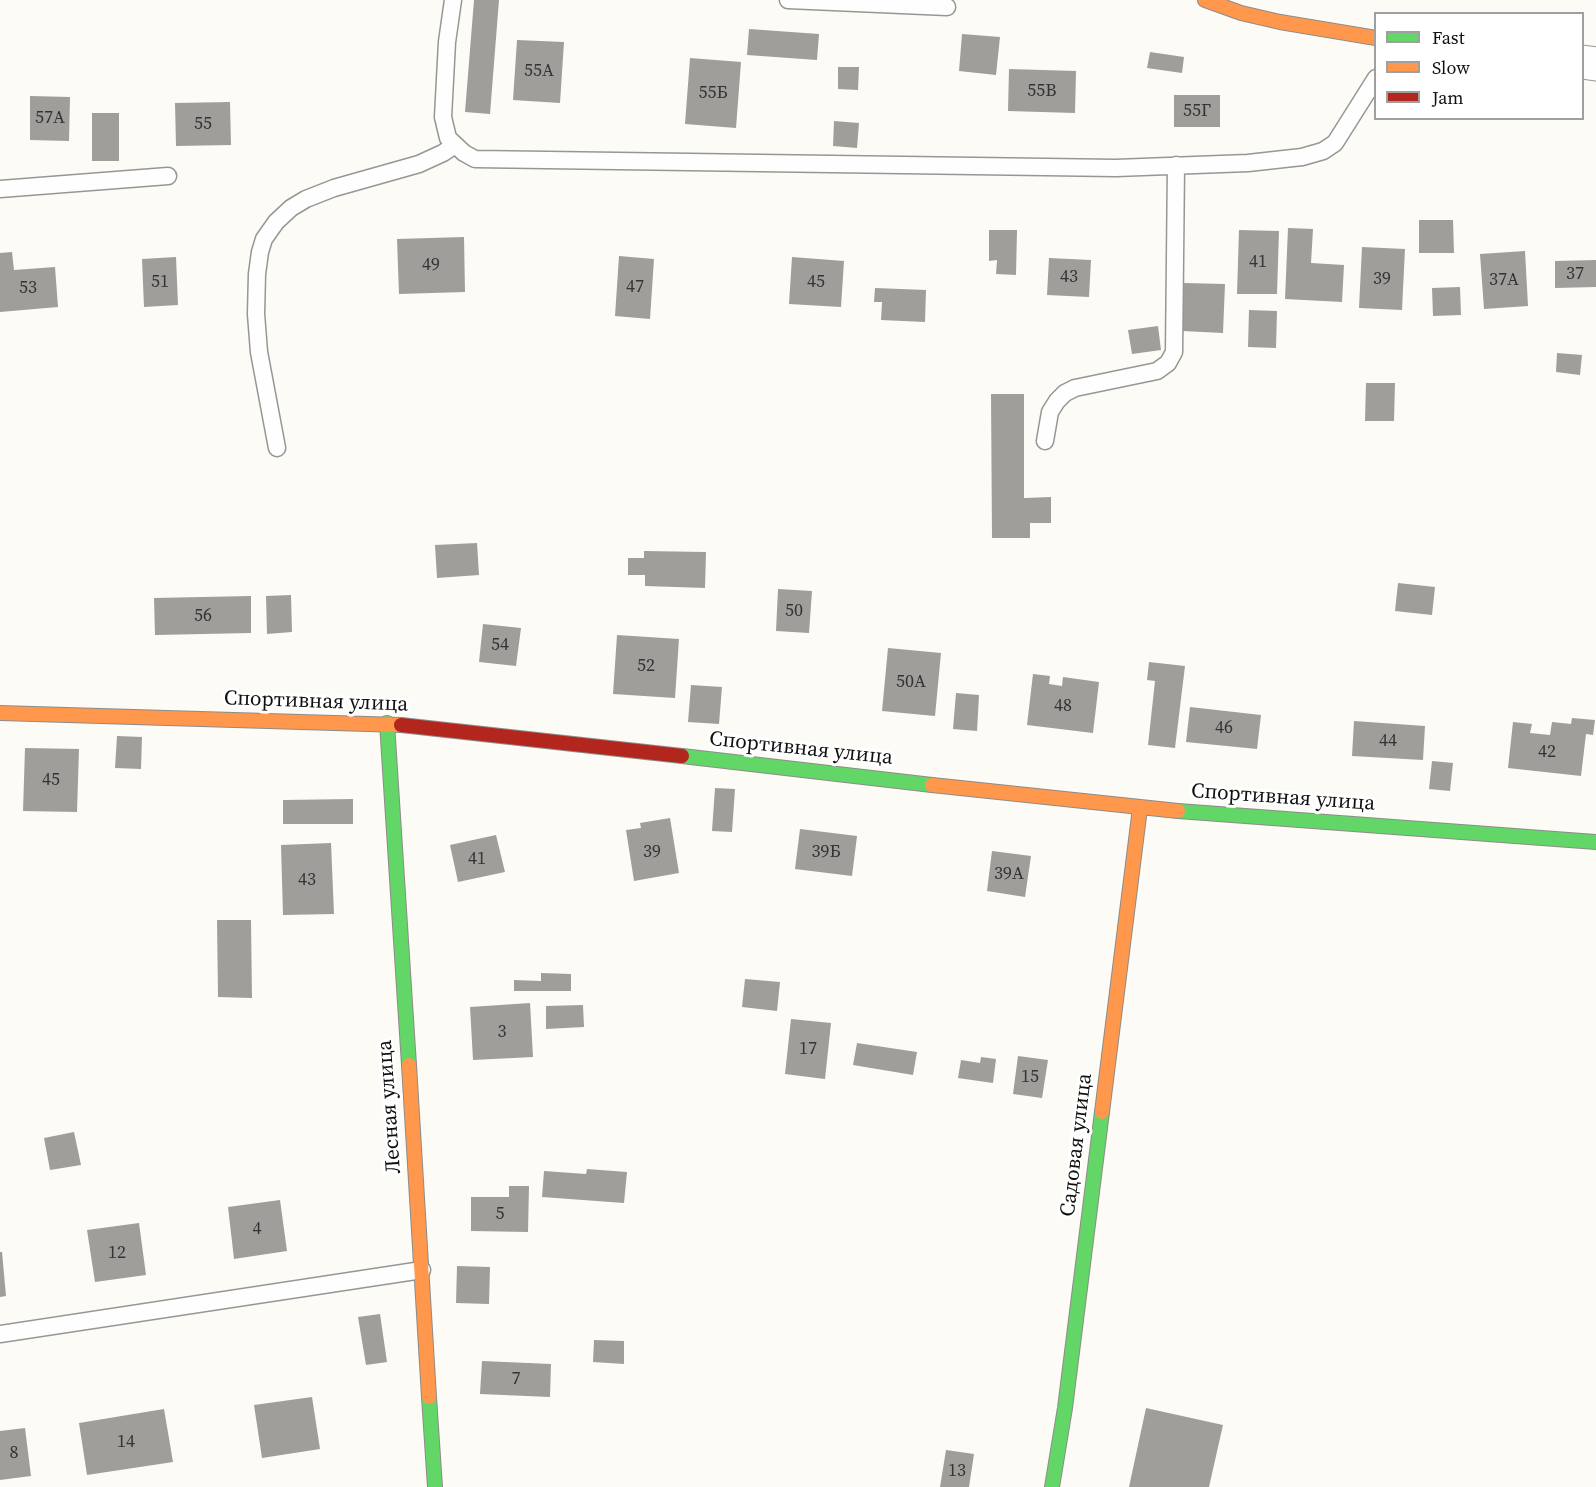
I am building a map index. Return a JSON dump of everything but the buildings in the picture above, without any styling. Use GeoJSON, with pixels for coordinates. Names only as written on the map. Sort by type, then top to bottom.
{"type":"FeatureCollection","features":[{"type":"Feature","properties":{"kind":"street"},"geometry":{"type":"LineString","coordinates":[[1205,0],[1241,13],[1280,22],[1374,38]]}},
{"type":"Feature","properties":{"kind":"street","name":"Спортивная улица"},"geometry":{"type":"LineString","coordinates":[[0,713],[387,723],[1140,808],[1596,842]]}},
{"type":"Feature","properties":{"kind":"street","name":"Лесная улица"},"geometry":{"type":"LineString","coordinates":[[387,723],[435,1487]]}},
{"type":"Feature","properties":{"kind":"street","name":"Садовая улица"},"geometry":{"type":"LineString","coordinates":[[1052,1487],[1065,1408],[1140,808]]}},
{"type":"Feature","properties":{"kind":"lane"},"geometry":{"type":"LineString","coordinates":[[453,0],[447,42],[444,117],[448,138],[469,158],[499,161],[1116,168],[1248,163],[1302,157],[1323,151],[1335,143],[1374,81]]}},
{"type":"Feature","properties":{"kind":"lane"},"geometry":{"type":"LineString","coordinates":[[789,0],[947,7]]}},
{"type":"Feature","properties":{"kind":"lane"},"geometry":{"type":"LineString","coordinates":[[277,448],[259,352],[256,314],[257,274],[264,239],[276,222],[291,208],[306,199],[334,188],[434,159],[455,145]]}},
{"type":"Feature","properties":{"kind":"lane"},"geometry":{"type":"LineString","coordinates":[[1045,441],[1050,412],[1065,393],[1084,386],[1157,371],[1168,363],[1174,352],[1176,165]]}},
{"type":"Feature","properties":{"kind":"lane"},"geometry":{"type":"LineString","coordinates":[[0,189],[168,176]]}},
{"type":"Feature","properties":{"kind":"lane"},"geometry":{"type":"LineString","coordinates":[[0,1334],[422,1270]]}},
{"type":"Feature","properties":{"kind":"traffic: fast"},"geometry":{"type":"LineString","coordinates":[[387,723],[409,1065]]}},
{"type":"Feature","properties":{"kind":"traffic: fast"},"geometry":{"type":"LineString","coordinates":[[682,756],[932,785]]}},
{"type":"Feature","properties":{"kind":"traffic: fast"},"geometry":{"type":"LineString","coordinates":[[1178,811],[1596,842]]}},
{"type":"Feature","properties":{"kind":"traffic: fast"},"geometry":{"type":"LineString","coordinates":[[1052,1487],[1065,1408],[1102,1112]]}},
{"type":"Feature","properties":{"kind":"traffic: fast"},"geometry":{"type":"LineString","coordinates":[[429,1397],[435,1487]]}},
{"type":"Feature","properties":{"kind":"traffic: slow"},"geometry":{"type":"LineString","coordinates":[[1205,0],[1241,13],[1280,22],[1374,38]]}},
{"type":"Feature","properties":{"kind":"traffic: slow"},"geometry":{"type":"LineString","coordinates":[[0,713],[401,725]]}},
{"type":"Feature","properties":{"kind":"traffic: slow"},"geometry":{"type":"LineString","coordinates":[[932,785],[1178,811]]}},
{"type":"Feature","properties":{"kind":"traffic: slow"},"geometry":{"type":"LineString","coordinates":[[1102,1112],[1140,808]]}},
{"type":"Feature","properties":{"kind":"traffic: slow"},"geometry":{"type":"LineString","coordinates":[[409,1065],[429,1397]]}},
{"type":"Feature","properties":{"kind":"traffic: jam"},"geometry":{"type":"LineString","coordinates":[[401,725],[682,756]]}}]}
